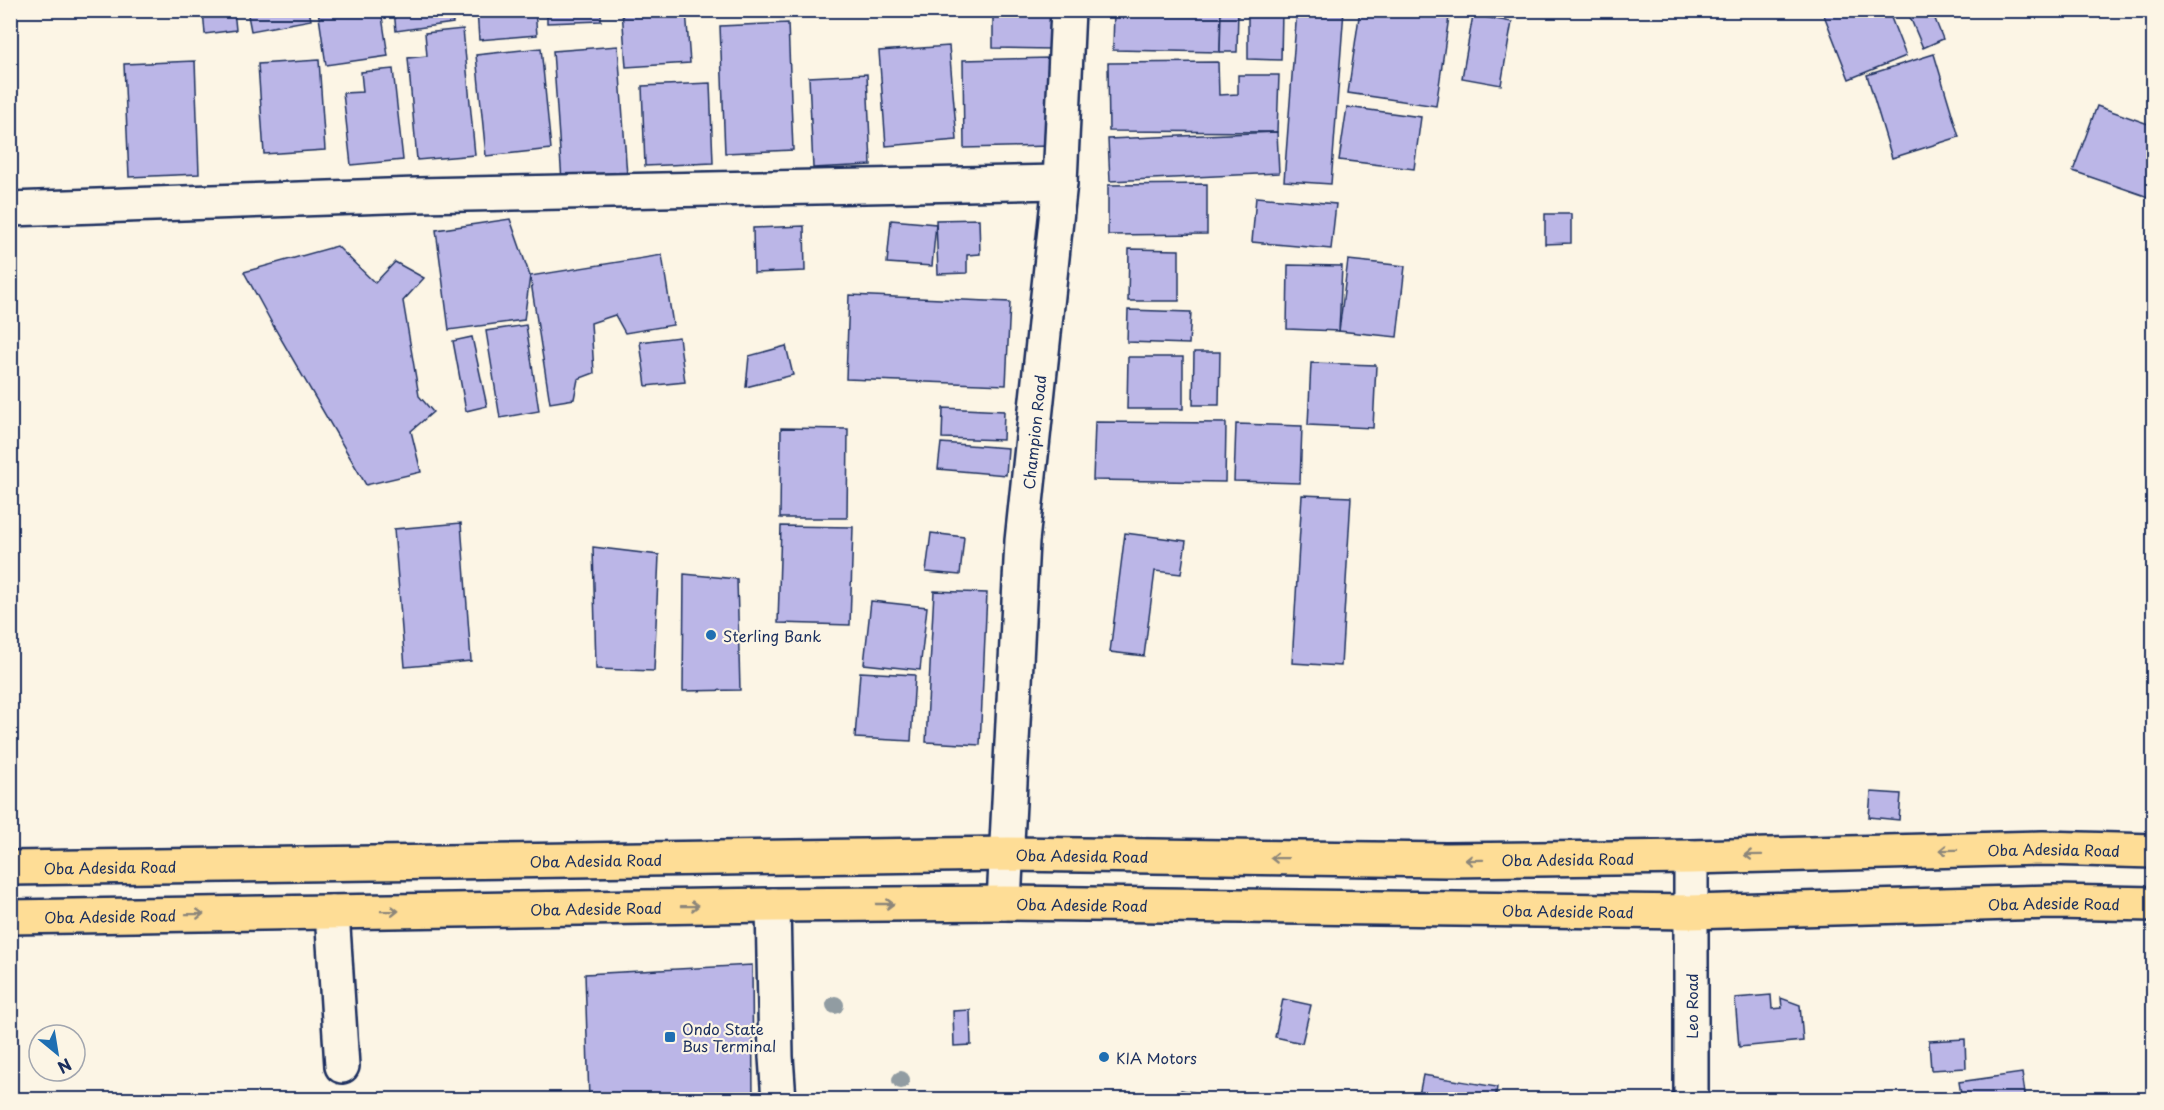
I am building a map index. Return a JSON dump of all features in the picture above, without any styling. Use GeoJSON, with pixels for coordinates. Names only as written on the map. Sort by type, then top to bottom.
{"type":"FeatureCollection","features":[{"type":"Feature","properties":{"kind":"main road","name":"Oba Adesida Road"},"geometry":{"type":"LineString","coordinates":[[10,868],[1008,854],[1446,860],[1690,857],[2043,848],[2154,851]]}},
{"type":"Feature","properties":{"kind":"main road","name":"Oba Adeside Road"},"geometry":{"type":"LineString","coordinates":[[10,917],[773,904],[1004,903],[1691,912],[2054,902],[2154,904]]}},
{"type":"Feature","properties":{"kind":"street","name":"Champion Road"},"geometry":{"type":"LineString","coordinates":[[1004,903],[1022,541],[1060,182],[1068,10]]}},
{"type":"Feature","properties":{"kind":"street"},"geometry":{"type":"LineString","coordinates":[[10,209],[417,195],[1060,182]]}},
{"type":"Feature","properties":{"kind":"street","name":"Leo Road"},"geometry":{"type":"LineString","coordinates":[[1690,857],[1691,1100]]}},
{"type":"Feature","properties":{"kind":"street"},"geometry":{"type":"LineString","coordinates":[[773,904],[779,1100]]}},
{"type":"Feature","properties":{"kind":"street"},"geometry":{"type":"LineString","coordinates":[[332,912],[342,1066]]}},
{"type":"Feature","properties":{"kind":"building"},"geometry":{"type":"Polygon","coordinates":[[[203,10],[234,10],[236,30],[205,34],[203,10]]]}},
{"type":"Feature","properties":{"kind":"building"},"geometry":{"type":"Polygon","coordinates":[[[247,10],[309,10],[311,20],[251,31],[247,10]]]}},
{"type":"Feature","properties":{"kind":"building"},"geometry":{"type":"Polygon","coordinates":[[[318,10],[381,10],[388,56],[326,65],[318,10]]]}},
{"type":"Feature","properties":{"kind":"building"},"geometry":{"type":"Polygon","coordinates":[[[394,10],[452,10],[453,23],[396,31],[394,10]]]}},
{"type":"Feature","properties":{"kind":"building"},"geometry":{"type":"Polygon","coordinates":[[[477,10],[535,10],[537,35],[479,40],[477,10]]]}},
{"type":"Feature","properties":{"kind":"building"},"geometry":{"type":"Polygon","coordinates":[[[547,10],[601,10],[601,21],[547,23],[547,10]]]}},
{"type":"Feature","properties":{"kind":"building"},"geometry":{"type":"Polygon","coordinates":[[[622,10],[686,10],[690,63],[626,67],[622,10]]]}},
{"type":"Feature","properties":{"kind":"building"},"geometry":{"type":"Polygon","coordinates":[[[993,10],[1051,10],[1051,49],[993,48],[993,10]]]}},
{"type":"Feature","properties":{"kind":"building"},"geometry":{"type":"Polygon","coordinates":[[[1114,10],[1221,10],[1220,52],[1113,50],[1114,10]]]}},
{"type":"Feature","properties":{"kind":"building"},"geometry":{"type":"Polygon","coordinates":[[[1221,10],[1238,10],[1237,52],[1220,52],[1221,10]]]}},
{"type":"Feature","properties":{"kind":"building"},"geometry":{"type":"Polygon","coordinates":[[[1248,10],[1282,10],[1281,60],[1248,59],[1248,10]]]}},
{"type":"Feature","properties":{"kind":"building"},"geometry":{"type":"Polygon","coordinates":[[[1297,10],[1344,10],[1331,184],[1284,181],[1297,10]]]}},
{"type":"Feature","properties":{"kind":"building"},"geometry":{"type":"Polygon","coordinates":[[[1360,10],[1450,10],[1436,106],[1348,93],[1360,10]]]}},
{"type":"Feature","properties":{"kind":"building"},"geometry":{"type":"Polygon","coordinates":[[[1822,10],[1888,10],[1906,56],[1849,79],[1822,10]]]}},
{"type":"Feature","properties":{"kind":"building"},"geometry":{"type":"Polygon","coordinates":[[[1907,10],[1955,10],[1935,19],[1943,39],[1923,48],[1907,10]]]}},
{"type":"Feature","properties":{"kind":"building"},"geometry":{"type":"Polygon","coordinates":[[[1473,15],[1512,22],[1501,85],[1462,78],[1473,15]]]}},
{"type":"Feature","properties":{"kind":"building"},"geometry":{"type":"Polygon","coordinates":[[[788,23],[793,150],[725,153],[720,26],[788,23]]]}},
{"type":"Feature","properties":{"kind":"building"},"geometry":{"type":"Polygon","coordinates":[[[463,29],[475,155],[417,160],[408,58],[427,56],[425,33],[463,29]]]}},
{"type":"Feature","properties":{"kind":"building"},"geometry":{"type":"Polygon","coordinates":[[[618,46],[627,176],[562,181],[553,51],[618,46]]]}},
{"type":"Feature","properties":{"kind":"building"},"geometry":{"type":"Polygon","coordinates":[[[949,46],[957,140],[886,146],[879,51],[949,46]]]}},
{"type":"Feature","properties":{"kind":"building"},"geometry":{"type":"Polygon","coordinates":[[[541,48],[551,149],[486,156],[476,55],[541,48]]]}},
{"type":"Feature","properties":{"kind":"building"},"geometry":{"type":"Polygon","coordinates":[[[1934,54],[1959,137],[1892,158],[1867,75],[1934,54]]]}},
{"type":"Feature","properties":{"kind":"building"},"geometry":{"type":"Polygon","coordinates":[[[1049,58],[1051,146],[964,148],[963,60],[1049,58]]]}},
{"type":"Feature","properties":{"kind":"building"},"geometry":{"type":"Polygon","coordinates":[[[319,60],[325,150],[264,154],[258,64],[319,60]]]}},
{"type":"Feature","properties":{"kind":"building"},"geometry":{"type":"Polygon","coordinates":[[[195,61],[199,174],[129,177],[124,64],[195,61]]]}},
{"type":"Feature","properties":{"kind":"building"},"geometry":{"type":"Polygon","coordinates":[[[1218,62],[1219,95],[1238,94],[1238,75],[1279,75],[1277,132],[1109,131],[1108,63],[1218,62]]]}},
{"type":"Feature","properties":{"kind":"building"},"geometry":{"type":"Polygon","coordinates":[[[393,69],[403,160],[351,165],[343,93],[363,92],[361,72],[393,69]]]}},
{"type":"Feature","properties":{"kind":"building"},"geometry":{"type":"Polygon","coordinates":[[[867,74],[871,165],[813,168],[809,77],[867,74]]]}},
{"type":"Feature","properties":{"kind":"building"},"geometry":{"type":"Polygon","coordinates":[[[710,83],[713,163],[645,166],[642,86],[710,83]]]}},
{"type":"Feature","properties":{"kind":"building"},"geometry":{"type":"Polygon","coordinates":[[[2097,106],[2154,126],[2154,199],[2073,171],[2097,106]]]}},
{"type":"Feature","properties":{"kind":"building"},"geometry":{"type":"Polygon","coordinates":[[[1347,107],[1421,117],[1414,169],[1339,160],[1347,107]]]}},
{"type":"Feature","properties":{"kind":"building"},"geometry":{"type":"Polygon","coordinates":[[[1277,132],[1279,173],[1110,181],[1108,139],[1277,132]]]}},
{"type":"Feature","properties":{"kind":"building"},"geometry":{"type":"Polygon","coordinates":[[[1207,184],[1207,234],[1108,235],[1108,185],[1207,184]]]}},
{"type":"Feature","properties":{"kind":"building"},"geometry":{"type":"Polygon","coordinates":[[[1256,197],[1336,204],[1331,249],[1252,242],[1256,197]]]}},
{"type":"Feature","properties":{"kind":"building"},"geometry":{"type":"Polygon","coordinates":[[[1545,214],[1571,214],[1571,243],[1545,244],[1545,214]]]}},
{"type":"Feature","properties":{"kind":"building"},"geometry":{"type":"Polygon","coordinates":[[[510,219],[530,276],[524,320],[449,330],[436,230],[510,219]]]}},
{"type":"Feature","properties":{"kind":"building"},"geometry":{"type":"Polygon","coordinates":[[[979,219],[980,254],[967,255],[967,273],[938,274],[936,220],[979,219]]]}},
{"type":"Feature","properties":{"kind":"building"},"geometry":{"type":"Polygon","coordinates":[[[891,220],[936,224],[932,266],[887,263],[891,220]]]}},
{"type":"Feature","properties":{"kind":"building"},"geometry":{"type":"Polygon","coordinates":[[[804,226],[805,271],[754,273],[753,228],[804,226]]]}},
{"type":"Feature","properties":{"kind":"building"},"geometry":{"type":"Polygon","coordinates":[[[337,246],[375,283],[395,262],[424,278],[403,301],[419,396],[433,412],[411,431],[421,472],[366,485],[244,272],[337,246]]]}},
{"type":"Feature","properties":{"kind":"building"},"geometry":{"type":"Polygon","coordinates":[[[1129,249],[1179,250],[1179,301],[1128,301],[1129,249]]]}},
{"type":"Feature","properties":{"kind":"building"},"geometry":{"type":"Polygon","coordinates":[[[662,255],[673,325],[625,333],[615,315],[591,323],[594,373],[578,379],[574,399],[550,403],[530,276],[662,255]]]}},
{"type":"Feature","properties":{"kind":"building"},"geometry":{"type":"Polygon","coordinates":[[[1348,260],[1405,266],[1397,337],[1339,331],[1348,260]]]}},
{"type":"Feature","properties":{"kind":"building"},"geometry":{"type":"Polygon","coordinates":[[[1288,265],[1342,266],[1339,331],[1287,329],[1288,265]]]}},
{"type":"Feature","properties":{"kind":"building"},"geometry":{"type":"Polygon","coordinates":[[[849,295],[1010,302],[1006,385],[846,379],[849,295]]]}},
{"type":"Feature","properties":{"kind":"building"},"geometry":{"type":"Polygon","coordinates":[[[1128,310],[1191,312],[1189,344],[1127,342],[1128,310]]]}},
{"type":"Feature","properties":{"kind":"building"},"geometry":{"type":"Polygon","coordinates":[[[526,325],[539,411],[500,418],[486,331],[526,325]]]}},
{"type":"Feature","properties":{"kind":"building"},"geometry":{"type":"Polygon","coordinates":[[[472,337],[487,406],[466,411],[453,341],[472,337]]]}},
{"type":"Feature","properties":{"kind":"building"},"geometry":{"type":"Polygon","coordinates":[[[679,337],[685,382],[646,386],[640,342],[679,337]]]}},
{"type":"Feature","properties":{"kind":"building"},"geometry":{"type":"Polygon","coordinates":[[[786,346],[793,375],[746,387],[749,356],[786,346]]]}},
{"type":"Feature","properties":{"kind":"building"},"geometry":{"type":"Polygon","coordinates":[[[1194,352],[1220,352],[1219,405],[1193,405],[1194,352]]]}},
{"type":"Feature","properties":{"kind":"building"},"geometry":{"type":"Polygon","coordinates":[[[1128,357],[1183,357],[1183,409],[1127,409],[1128,357]]]}},
{"type":"Feature","properties":{"kind":"building"},"geometry":{"type":"Polygon","coordinates":[[[1311,363],[1376,365],[1373,428],[1308,425],[1311,363]]]}},
{"type":"Feature","properties":{"kind":"building"},"geometry":{"type":"Polygon","coordinates":[[[943,408],[1004,411],[1003,440],[942,438],[943,408]]]}},
{"type":"Feature","properties":{"kind":"building"},"geometry":{"type":"Polygon","coordinates":[[[1095,422],[1226,423],[1225,482],[1093,480],[1095,422]]]}},
{"type":"Feature","properties":{"kind":"building"},"geometry":{"type":"Polygon","coordinates":[[[1236,424],[1302,426],[1300,483],[1234,481],[1236,424]]]}},
{"type":"Feature","properties":{"kind":"building"},"geometry":{"type":"Polygon","coordinates":[[[781,428],[848,429],[847,518],[780,518],[781,428]]]}},
{"type":"Feature","properties":{"kind":"building"},"geometry":{"type":"Polygon","coordinates":[[[941,443],[1008,448],[1006,475],[938,469],[941,443]]]}},
{"type":"Feature","properties":{"kind":"building"},"geometry":{"type":"Polygon","coordinates":[[[1302,495],[1351,497],[1341,666],[1292,663],[1302,495]]]}},
{"type":"Feature","properties":{"kind":"building"},"geometry":{"type":"Polygon","coordinates":[[[461,523],[471,661],[405,667],[394,529],[461,523]]]}},
{"type":"Feature","properties":{"kind":"building"},"geometry":{"type":"Polygon","coordinates":[[[781,526],[853,527],[850,625],[778,623],[781,526]]]}},
{"type":"Feature","properties":{"kind":"building"},"geometry":{"type":"Polygon","coordinates":[[[931,533],[964,537],[960,575],[926,572],[931,533]]]}},
{"type":"Feature","properties":{"kind":"building"},"geometry":{"type":"Polygon","coordinates":[[[1125,533],[1186,541],[1181,574],[1155,571],[1144,656],[1110,652],[1125,533]]]}},
{"type":"Feature","properties":{"kind":"building"},"geometry":{"type":"Polygon","coordinates":[[[593,547],[659,555],[654,671],[596,669],[593,547]]]}},
{"type":"Feature","properties":{"kind":"building","name":"Sterling Bank"},"geometry":{"type":"Polygon","coordinates":[[[684,574],[737,579],[740,690],[683,691],[684,574]]]}},
{"type":"Feature","properties":{"kind":"building"},"geometry":{"type":"Polygon","coordinates":[[[934,591],[987,593],[980,745],[926,742],[934,591]]]}},
{"type":"Feature","properties":{"kind":"building"},"geometry":{"type":"Polygon","coordinates":[[[871,601],[927,607],[920,670],[864,664],[871,601]]]}},
{"type":"Feature","properties":{"kind":"building"},"geometry":{"type":"Polygon","coordinates":[[[860,672],[915,675],[911,741],[855,738],[860,672]]]}},
{"type":"Feature","properties":{"kind":"building"},"geometry":{"type":"Polygon","coordinates":[[[1871,792],[1901,794],[1899,820],[1869,817],[1871,792]]]}},
{"type":"Feature","properties":{"kind":"building","name":"Ondo State Bus Terminal"},"geometry":{"type":"Polygon","coordinates":[[[752,965],[753,1100],[589,1100],[585,974],[752,965]]]}},
{"type":"Feature","properties":{"kind":"building"},"geometry":{"type":"Polygon","coordinates":[[[1771,995],[1772,1009],[1782,1008],[1781,998],[1800,1005],[1803,1041],[1739,1047],[1735,998],[1771,995]]]}},
{"type":"Feature","properties":{"kind":"building"},"geometry":{"type":"Polygon","coordinates":[[[1283,999],[1311,1005],[1302,1043],[1275,1037],[1283,999]]]}},
{"type":"Feature","properties":{"kind":"building"},"geometry":{"type":"Polygon","coordinates":[[[970,1010],[971,1045],[954,1046],[953,1011],[970,1010]]]}},
{"type":"Feature","properties":{"kind":"building"},"geometry":{"type":"Polygon","coordinates":[[[1965,1039],[1966,1068],[1931,1070],[1929,1041],[1965,1039]]]}},
{"type":"Feature","properties":{"kind":"building"},"geometry":{"type":"Polygon","coordinates":[[[2022,1073],[2026,1100],[1962,1100],[1959,1082],[2022,1073]]]}},
{"type":"Feature","properties":{"kind":"building"},"geometry":{"type":"Polygon","coordinates":[[[1423,1075],[1497,1087],[1495,1100],[1418,1100],[1423,1075]]]}},
{"type":"Feature","properties":{"kind":"building"},"geometry":{"type":"Polygon","coordinates":[[[1181,1090],[1197,1093],[1196,1100],[1179,1100],[1181,1090]]]}},
{"type":"Feature","properties":{"kind":"place","name":"Sterling Bank"},"geometry":{"type":"Point","coordinates":[711,635]}},
{"type":"Feature","properties":{"kind":"place","name":"Ondo State Bus Terminal"},"geometry":{"type":"Point","coordinates":[670,1037]}},
{"type":"Feature","properties":{"kind":"place","name":"KIA Motors"},"geometry":{"type":"Point","coordinates":[1104,1057]}}]}
